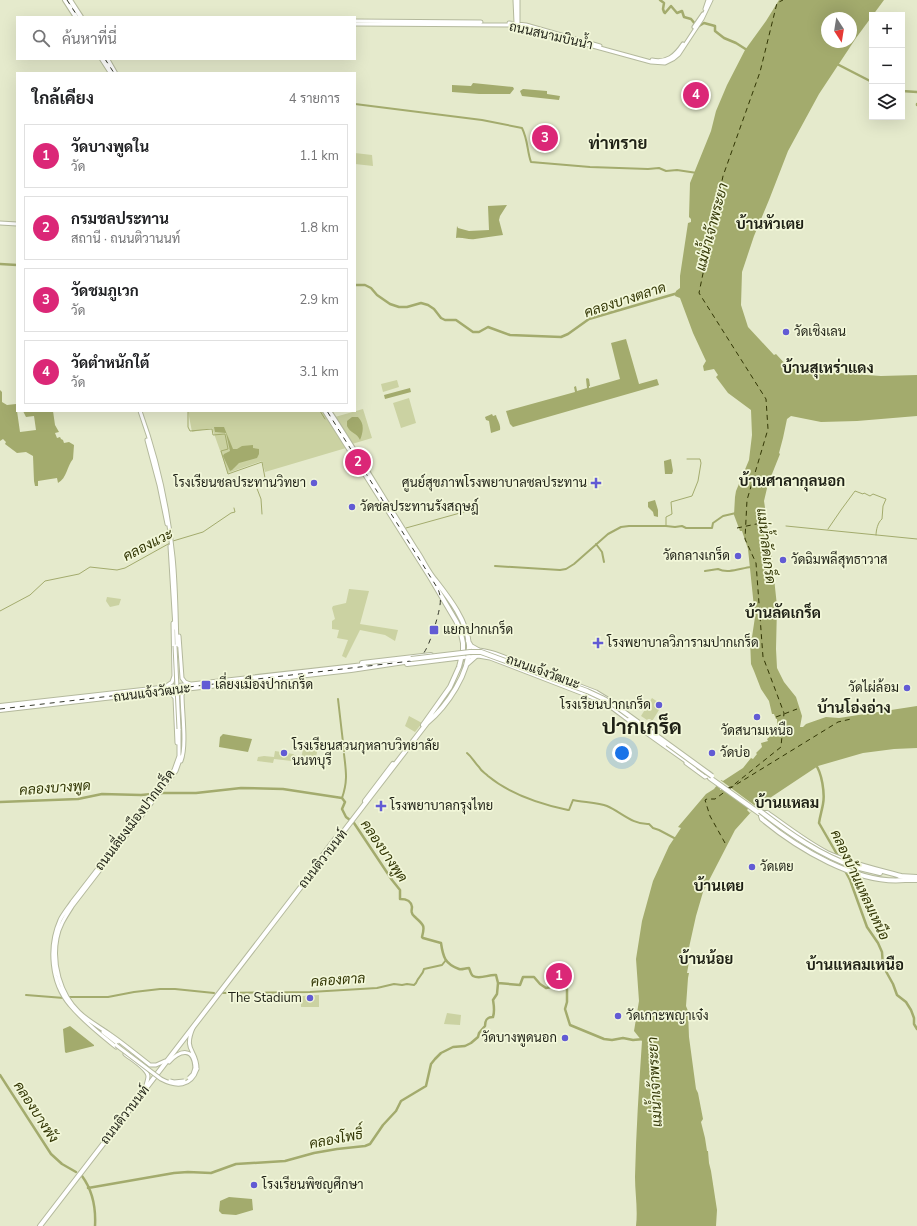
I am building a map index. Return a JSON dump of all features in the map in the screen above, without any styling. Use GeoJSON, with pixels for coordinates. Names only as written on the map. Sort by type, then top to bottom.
{"type":"FeatureCollection","features":[{"type":"Feature","properties":{"kind":"main road"},"geometry":{"type":"LineString","coordinates":[[65,0],[75,16]]}},
{"type":"Feature","properties":{"kind":"main road"},"geometry":{"type":"LineString","coordinates":[[70,0],[80,16]]}},
{"type":"Feature","properties":{"kind":"main road"},"geometry":{"type":"LineString","coordinates":[[516,0],[518,15],[517,24]]}},
{"type":"Feature","properties":{"kind":"main road","name":"ถนนสนามบินน้ำ"},"geometry":{"type":"LineString","coordinates":[[448,23],[517,24],[661,63],[669,61],[679,54],[704,14],[710,0]]}},
{"type":"Feature","properties":{"kind":"main road"},"geometry":{"type":"LineString","coordinates":[[508,23],[518,15]]}},
{"type":"Feature","properties":{"kind":"main road"},"geometry":{"type":"LineString","coordinates":[[518,15],[526,25]]}},
{"type":"Feature","properties":{"kind":"main road","name":"ถนนสนามบินน้ำ"},"geometry":{"type":"LineString","coordinates":[[356,22],[508,23],[526,25],[562,36]]}},
{"type":"Feature","properties":{"kind":"main road"},"geometry":{"type":"LineString","coordinates":[[103,60],[110,72]]}},
{"type":"Feature","properties":{"kind":"main road"},"geometry":{"type":"LineString","coordinates":[[108,60],[114,72]]}},
{"type":"Feature","properties":{"kind":"main road"},"geometry":{"type":"LineString","coordinates":[[0,223],[16,224]]}},
{"type":"Feature","properties":{"kind":"main road","name":"ถนนเลี่ยงเมืองปากเกร็ด"},"geometry":{"type":"LineString","coordinates":[[139,412],[159,485],[170,542],[176,607],[176,646]]}},
{"type":"Feature","properties":{"kind":"main road","name":"ถนนติวานนท์"},"geometry":{"type":"LineString","coordinates":[[326,412],[380,496]]}},
{"type":"Feature","properties":{"kind":"main road","name":"ถนนติวานนท์"},"geometry":{"type":"LineString","coordinates":[[39,1226],[165,1060],[426,723],[451,696],[458,685],[466,665],[469,650],[456,621],[435,583],[391,514],[330,412]]}},
{"type":"Feature","properties":{"kind":"main road","name":"ถนนเลี่ยงเมืองปากเกร็ด"},"geometry":{"type":"LineString","coordinates":[[144,1068],[92,1024],[72,1004],[62,986],[58,974],[55,950],[57,937],[63,921],[73,905],[176,771],[178,764],[181,750],[170,542]]}},
{"type":"Feature","properties":{"kind":"main road"},"geometry":{"type":"LineString","coordinates":[[176,607],[182,678],[190,686],[182,695],[183,755],[178,764]]}},
{"type":"Feature","properties":{"kind":"main road"},"geometry":{"type":"LineString","coordinates":[[173,611],[173,679],[165,689],[175,698],[178,764]]}},
{"type":"Feature","properties":{"kind":"main road"},"geometry":{"type":"LineString","coordinates":[[456,652],[466,643],[478,650]]}},
{"type":"Feature","properties":{"kind":"main road","name":"ถนนติวานนท์"},"geometry":{"type":"LineString","coordinates":[[426,723],[451,693],[458,681],[463,651],[466,643]]}},
{"type":"Feature","properties":{"kind":"main road","name":"ถนนแจ้งวัฒนะ"},"geometry":{"type":"LineString","coordinates":[[469,650],[478,650],[497,655],[602,694],[709,772],[709,775],[705,777],[604,704],[592,697],[482,656],[350,668],[366,662],[469,650]]}},
{"type":"Feature","properties":{"kind":"main road","name":"ถนนแจ้งวัฒนะ"},"geometry":{"type":"LineString","coordinates":[[0,710],[177,687],[350,668],[470,652],[481,652],[591,693],[613,704],[759,812]]}},
{"type":"Feature","properties":{"kind":"main road","name":"ถนนแจ้งวัฒนะ"},"geometry":{"type":"LineString","coordinates":[[411,660],[470,653],[484,654],[602,699],[759,812]]}},
{"type":"Feature","properties":{"kind":"main road"},"geometry":{"type":"LineString","coordinates":[[435,654],[437,657],[436,661]]}},
{"type":"Feature","properties":{"kind":"main road"},"geometry":{"type":"LineString","coordinates":[[495,660],[494,657],[497,655]]}},
{"type":"Feature","properties":{"kind":"main road"},"geometry":{"type":"LineString","coordinates":[[466,665],[476,656]]}},
{"type":"Feature","properties":{"kind":"main road"},"geometry":{"type":"LineString","coordinates":[[451,659],[461,668]]}},
{"type":"Feature","properties":{"kind":"main road"},"geometry":{"type":"LineString","coordinates":[[525,665],[602,696],[613,704]]}},
{"type":"Feature","properties":{"kind":"main road"},"geometry":{"type":"LineString","coordinates":[[174,668],[178,671],[181,668]]}},
{"type":"Feature","properties":{"kind":"main road","name":"ถนนแจ้งวัฒนะ"},"geometry":{"type":"LineString","coordinates":[[0,706],[165,689]]}},
{"type":"Feature","properties":{"kind":"main road"},"geometry":{"type":"LineString","coordinates":[[592,697],[605,702],[682,757]]}},
{"type":"Feature","properties":{"kind":"main road"},"geometry":{"type":"LineString","coordinates":[[175,706],[179,702],[182,705]]}},
{"type":"Feature","properties":{"kind":"main road"},"geometry":{"type":"LineString","coordinates":[[660,744],[664,740]]}},
{"type":"Feature","properties":{"kind":"main road"},"geometry":{"type":"LineString","coordinates":[[694,768],[697,764]]}},
{"type":"Feature","properties":{"kind":"main road"},"geometry":{"type":"LineString","coordinates":[[759,812],[814,852],[831,861],[879,876],[917,880]]}},
{"type":"Feature","properties":{"kind":"main road"},"geometry":{"type":"LineString","coordinates":[[903,878],[834,856],[805,840],[767,813],[765,812],[762,814],[762,819],[801,848],[847,870],[881,879],[903,878],[917,877]]}},
{"type":"Feature","properties":{"kind":"main road"},"geometry":{"type":"LineString","coordinates":[[801,848],[805,848],[807,846],[807,842],[805,840]]}},
{"type":"Feature","properties":{"kind":"main road","name":"ถนนติวานนท์"},"geometry":{"type":"LineString","coordinates":[[39,1226],[164,1066],[294,894]]}},
{"type":"Feature","properties":{"kind":"main road"},"geometry":{"type":"LineString","coordinates":[[92,1024],[162,1077],[174,1082],[185,1081],[191,1077],[196,1068],[196,1060],[189,1043],[195,1025]]}},
{"type":"Feature","properties":{"kind":"main road","name":"ถนนเลี่ยงเมืองปากเกร็ด"},"geometry":{"type":"LineString","coordinates":[[92,1024],[111,1035],[150,1065]]}},
{"type":"Feature","properties":{"kind":"main road"},"geometry":{"type":"LineString","coordinates":[[164,1066],[176,1054],[185,1052],[193,1058],[196,1068]]}},
{"type":"Feature","properties":{"kind":"main road"},"geometry":{"type":"LineString","coordinates":[[146,1085],[148,1074],[144,1068],[149,1068],[150,1065],[159,1064],[165,1060]]}},
{"type":"Feature","properties":{"kind":"shaded area"},"geometry":{"type":"Polygon","coordinates":[[[356,153],[372,155],[373,166],[356,164],[356,153]]]}},
{"type":"Feature","properties":{"kind":"shaded area"},"geometry":{"type":"Polygon","coordinates":[[[397,380],[399,387],[383,392],[381,384],[397,380]]]}},
{"type":"Feature","properties":{"kind":"shaded area"},"geometry":{"type":"Polygon","coordinates":[[[409,398],[416,423],[401,428],[393,403],[409,398]]]}},
{"type":"Feature","properties":{"kind":"shaded area"},"geometry":{"type":"Polygon","coordinates":[[[363,409],[372,438],[352,444],[335,417],[363,409]]]}},
{"type":"Feature","properties":{"kind":"shaded area"},"geometry":{"type":"Polygon","coordinates":[[[188,412],[324,412],[346,448],[265,472],[262,461],[228,473],[212,428],[192,432],[188,412]]]}},
{"type":"Feature","properties":{"kind":"shaded area"},"geometry":{"type":"Polygon","coordinates":[[[349,589],[369,591],[360,624],[398,630],[395,641],[385,635],[360,630],[346,658],[342,656],[348,640],[337,638],[339,630],[332,629],[332,621],[335,619],[332,608],[333,606],[346,603],[349,589]]]}},
{"type":"Feature","properties":{"kind":"shaded area"},"geometry":{"type":"Polygon","coordinates":[[[107,597],[121,599],[119,605],[110,607],[106,601],[107,597]]]}},
{"type":"Feature","properties":{"kind":"shaded area"},"geometry":{"type":"Polygon","coordinates":[[[652,698],[662,705],[651,723],[649,722],[651,719],[647,720],[641,716],[652,698]]]}},
{"type":"Feature","properties":{"kind":"shaded area"},"geometry":{"type":"Polygon","coordinates":[[[409,716],[422,723],[415,732],[405,726],[409,716]]]}},
{"type":"Feature","properties":{"kind":"shaded area"},"geometry":{"type":"Polygon","coordinates":[[[304,744],[318,747],[314,767],[300,764],[304,744]]]}},
{"type":"Feature","properties":{"kind":"shaded area"},"geometry":{"type":"Polygon","coordinates":[[[275,751],[293,754],[296,756],[296,759],[292,761],[274,759],[273,763],[257,761],[258,757],[274,757],[275,751]]]}},
{"type":"Feature","properties":{"kind":"shaded area","name":"The Stadium"},"geometry":{"type":"Polygon","coordinates":[[[319,995],[319,1007],[301,1007],[301,996],[319,995]]]}},
{"type":"Feature","properties":{"kind":"shaded area"},"geometry":{"type":"Polygon","coordinates":[[[447,1013],[461,1015],[460,1025],[444,1024],[447,1013]]]}},
{"type":"Feature","properties":{"kind":"water"},"geometry":{"type":"Polygon","coordinates":[[[779,0],[884,0],[875,12],[869,12],[869,20],[857,37],[857,12],[821,12],[821,48],[849,48],[819,94],[788,151],[754,236],[742,272],[741,305],[748,327],[774,355],[776,354],[788,367],[881,376],[917,375],[917,416],[857,421],[821,422],[791,416],[787,419],[780,454],[768,484],[764,501],[771,547],[774,549],[771,550],[777,606],[777,668],[784,682],[796,697],[802,716],[800,727],[826,717],[839,718],[917,706],[917,748],[863,753],[818,766],[761,804],[752,811],[735,830],[703,892],[686,961],[689,962],[687,973],[689,973],[686,1006],[688,1011],[689,1037],[696,1089],[703,1119],[701,1122],[708,1151],[717,1210],[716,1226],[636,1226],[635,1160],[642,1041],[634,1031],[639,1001],[636,959],[642,921],[653,881],[669,846],[681,828],[678,827],[706,794],[714,789],[721,780],[723,781],[743,768],[751,758],[753,759],[762,747],[761,743],[768,741],[767,739],[774,732],[777,725],[777,719],[774,714],[772,714],[769,701],[761,689],[751,664],[750,637],[752,637],[755,617],[748,549],[742,531],[740,531],[734,515],[736,491],[749,460],[752,435],[751,410],[728,393],[716,377],[718,375],[714,369],[704,371],[703,366],[706,361],[693,333],[680,298],[675,296],[676,291],[680,288],[680,276],[688,223],[691,222],[689,217],[690,183],[711,131],[716,111],[727,85],[745,50],[779,0]]]}},
{"type":"Feature","properties":{"kind":"water"},"geometry":{"type":"Polygon","coordinates":[[[473,83],[513,87],[514,89],[510,94],[452,92],[452,85],[471,86],[473,83]]]}},
{"type":"Feature","properties":{"kind":"water"},"geometry":{"type":"Polygon","coordinates":[[[523,89],[547,91],[547,94],[560,96],[559,100],[522,96],[520,91],[523,89]]]}},
{"type":"Feature","properties":{"kind":"water"},"geometry":{"type":"Polygon","coordinates":[[[507,205],[499,220],[503,235],[472,239],[456,238],[457,226],[458,228],[469,231],[489,230],[488,206],[507,205]]]}},
{"type":"Feature","properties":{"kind":"water"},"geometry":{"type":"Polygon","coordinates":[[[626,339],[639,384],[657,379],[659,385],[513,427],[510,424],[506,411],[575,392],[574,387],[576,386],[577,391],[587,388],[587,378],[589,379],[589,388],[620,379],[611,343],[626,339]]]}},
{"type":"Feature","properties":{"kind":"water"},"geometry":{"type":"Polygon","coordinates":[[[410,388],[411,392],[385,399],[384,395],[410,388]]]}},
{"type":"Feature","properties":{"kind":"water"},"geometry":{"type":"Polygon","coordinates":[[[0,390],[2,392],[2,402],[7,405],[16,404],[20,432],[36,430],[34,416],[26,417],[24,412],[53,412],[55,425],[59,432],[55,433],[57,438],[60,437],[64,443],[69,442],[74,445],[73,459],[61,481],[58,483],[57,478],[38,481],[38,486],[35,486],[33,456],[26,452],[17,453],[5,444],[6,442],[3,439],[0,441],[0,390]]]}},
{"type":"Feature","properties":{"kind":"water"},"geometry":{"type":"Polygon","coordinates":[[[492,414],[493,416],[496,415],[500,430],[491,433],[489,421],[486,420],[485,417],[492,414]]]}},
{"type":"Feature","properties":{"kind":"water"},"geometry":{"type":"Polygon","coordinates":[[[352,417],[358,417],[362,422],[363,431],[360,440],[347,426],[347,421],[352,417]]]}},
{"type":"Feature","properties":{"kind":"water"},"geometry":{"type":"Polygon","coordinates":[[[214,427],[224,427],[233,449],[253,445],[253,448],[259,449],[257,458],[239,463],[230,471],[223,456],[230,451],[226,433],[215,432],[214,427]]]}},
{"type":"Feature","properties":{"kind":"water"},"geometry":{"type":"Polygon","coordinates":[[[671,459],[672,474],[665,474],[664,461],[671,459]]]}},
{"type":"Feature","properties":{"kind":"water"},"geometry":{"type":"Polygon","coordinates":[[[655,500],[658,510],[658,517],[654,516],[653,512],[648,507],[648,502],[655,500]]]}},
{"type":"Feature","properties":{"kind":"water"},"geometry":{"type":"Polygon","coordinates":[[[223,734],[252,739],[248,752],[219,747],[220,737],[223,734]]]}},
{"type":"Feature","properties":{"kind":"water"},"geometry":{"type":"Polygon","coordinates":[[[70,1026],[94,1046],[66,1053],[63,1029],[70,1026]]]}},
{"type":"Feature","properties":{"kind":"water"},"geometry":{"type":"Polygon","coordinates":[[[229,1197],[252,1199],[253,1210],[236,1215],[222,1214],[219,1211],[220,1201],[229,1197]]]}},
{"type":"Feature","properties":{"kind":"pier"},"geometry":{"type":"Polygon","coordinates":[[[719,779],[758,808],[754,812],[752,811],[750,813],[747,810],[749,808],[722,789],[720,790],[720,788],[715,784],[719,779]]]}},
{"type":"Feature","properties":{"kind":"waterway"},"geometry":{"type":"LineString","coordinates":[[660,0],[664,3],[663,9],[665,13],[671,6],[677,13],[682,11],[684,17],[691,19],[696,25],[699,26],[704,23],[715,26],[715,31],[724,38],[747,50]]}},
{"type":"Feature","properties":{"kind":"waterway"},"geometry":{"type":"LineString","coordinates":[[837,64],[869,80]]}},
{"type":"Feature","properties":{"kind":"waterway"},"geometry":{"type":"LineString","coordinates":[[905,91],[917,92]]}},
{"type":"Feature","properties":{"kind":"waterway"},"geometry":{"type":"LineString","coordinates":[[356,104],[482,120],[522,128],[531,162],[590,167],[659,168],[666,171],[677,170],[697,173]]}},
{"type":"Feature","properties":{"kind":"waterway","name":"คลองบางตลาด"},"geometry":{"type":"LineString","coordinates":[[0,264],[16,265]]}},
{"type":"Feature","properties":{"kind":"waterway","name":"คลองบางตลาด"},"geometry":{"type":"LineString","coordinates":[[356,285],[365,285],[371,288],[377,295],[390,304],[399,307],[407,307],[421,303],[428,305],[434,309],[441,318],[445,320],[456,320],[473,332],[479,332],[488,327],[510,335],[561,337],[568,334],[589,319],[678,293]]}},
{"type":"Feature","properties":{"kind":"waterway","name":"คลองแวะ"},"geometry":{"type":"LineString","coordinates":[[188,412],[188,427],[190,431],[212,429],[213,435],[225,434],[228,449],[221,451],[228,474],[262,462],[265,478],[256,486],[261,499],[262,514]]}},
{"type":"Feature","properties":{"kind":"waterway"},"geometry":{"type":"LineString","coordinates":[[321,412],[325,419]]}},
{"type":"Feature","properties":{"kind":"waterway"},"geometry":{"type":"LineString","coordinates":[[666,526],[666,517],[672,514],[671,502],[692,496],[698,481],[701,463],[700,459],[687,459]]}},
{"type":"Feature","properties":{"kind":"waterway"},"geometry":{"type":"LineString","coordinates":[[828,529],[855,491],[870,496],[873,494],[886,499],[883,506],[882,519],[879,522],[876,535]]}},
{"type":"Feature","properties":{"kind":"waterway","name":"คลองแวะ"},"geometry":{"type":"LineString","coordinates":[[173,541],[203,532],[231,513],[235,512],[234,508]]}},
{"type":"Feature","properties":{"kind":"waterway"},"geometry":{"type":"LineString","coordinates":[[406,528],[478,508]]}},
{"type":"Feature","properties":{"kind":"waterway"},"geometry":{"type":"LineString","coordinates":[[495,566],[560,570],[566,569],[574,564],[608,534],[621,527],[682,526],[686,528],[712,528],[713,523],[723,516],[736,513]]}},
{"type":"Feature","properties":{"kind":"waterway"},"geometry":{"type":"LineString","coordinates":[[786,526],[917,539]]}},
{"type":"Feature","properties":{"kind":"waterway","name":"คลองแวะ"},"geometry":{"type":"LineString","coordinates":[[0,611],[30,595],[45,581],[79,574],[90,567],[117,570],[125,568],[170,543]]}},
{"type":"Feature","properties":{"kind":"waterway"},"geometry":{"type":"LineString","coordinates":[[596,544],[602,552],[604,562]]}},
{"type":"Feature","properties":{"kind":"waterway"},"geometry":{"type":"LineString","coordinates":[[705,571],[718,569],[730,571],[751,567]]}},
{"type":"Feature","properties":{"kind":"waterway"},"geometry":{"type":"LineString","coordinates":[[338,699],[344,751]]}},
{"type":"Feature","properties":{"kind":"waterway"},"geometry":{"type":"LineString","coordinates":[[467,753],[488,776],[516,794],[547,805],[568,810],[573,800],[604,805],[632,820],[643,824],[649,824],[653,828],[676,839]]}},
{"type":"Feature","properties":{"kind":"waterway"},"geometry":{"type":"LineString","coordinates":[[342,798],[346,781],[344,754]]}},
{"type":"Feature","properties":{"kind":"waterway","name":"คลองบ้านแหลมเหนือ"},"geometry":{"type":"LineString","coordinates":[[815,764],[821,778],[824,795],[819,823],[838,856]]}},
{"type":"Feature","properties":{"kind":"waterway","name":"คลองบางพูด"},"geometry":{"type":"LineString","coordinates":[[0,802],[78,799],[102,794],[141,795],[196,793],[241,788],[283,789],[342,798],[345,802],[342,809],[346,817],[354,823],[400,890],[400,899],[411,903],[412,914],[421,922],[423,926],[422,937],[441,943],[444,956],[451,965],[460,969],[469,968],[471,974],[476,977],[496,975],[498,983],[520,985],[523,977],[534,977],[546,988],[563,985],[567,989],[567,1002],[565,1009],[570,1025],[604,1039],[644,1039]]}},
{"type":"Feature","properties":{"kind":"waterway","name":"คลองบ้านแหลมเหนือ"},"geometry":{"type":"LineString","coordinates":[[841,863],[850,880],[867,927],[878,943],[882,952],[883,966],[897,995],[906,1002],[911,1010],[914,1018],[914,1024],[917,1029]]}},
{"type":"Feature","properties":{"kind":"waterway","name":"คลองตาล"},"geometry":{"type":"LineString","coordinates":[[221,993],[310,992],[377,988],[394,984],[414,985],[423,973],[424,969],[442,965],[446,960]]}},
{"type":"Feature","properties":{"kind":"waterway","name":"คลองโพธิ์"},"geometry":{"type":"LineString","coordinates":[[88,1188],[174,1173],[211,1173],[236,1164],[285,1161],[314,1153],[370,1144],[383,1125],[396,1111],[401,1101],[426,1086],[431,1064],[441,1053],[453,1047],[465,1046],[478,1037],[479,1033],[485,1026],[486,1020],[493,1017],[493,1000],[497,994],[498,983]]}},
{"type":"Feature","properties":{"kind":"waterway","name":"คลองตาล"},"geometry":{"type":"LineString","coordinates":[[68,997],[108,997],[160,989],[214,993]]}},
{"type":"Feature","properties":{"kind":"waterway","name":"คลองตาล"},"geometry":{"type":"LineString","coordinates":[[26,995],[64,998]]}},
{"type":"Feature","properties":{"kind":"waterway","name":"คลองบางพัง"},"geometry":{"type":"LineString","coordinates":[[0,1075],[51,1154],[62,1164],[76,1172]]}},
{"type":"Feature","properties":{"kind":"waterway","name":"คลองบางพัง"},"geometry":{"type":"LineString","coordinates":[[82,1176],[89,1188],[93,1200],[95,1226]]}},
{"type":"Feature","properties":{"kind":"ferry route"},"geometry":{"type":"LineString","coordinates":[[727,788],[731,787],[781,747],[784,713],[763,657],[756,563],[745,539],[747,500],[768,429],[766,399],[699,293],[723,176],[760,72],[777,3],[783,0]]}},
{"type":"Feature","properties":{"kind":"ferry route"},"geometry":{"type":"LineString","coordinates":[[737,528],[766,522]]}},
{"type":"Feature","properties":{"kind":"ferry route"},"geometry":{"type":"LineString","coordinates":[[776,717],[797,709]]}},
{"type":"Feature","properties":{"kind":"ferry route"},"geometry":{"type":"LineString","coordinates":[[729,789],[838,722],[851,719]]}},
{"type":"Feature","properties":{"kind":"ferry route"},"geometry":{"type":"LineString","coordinates":[[725,843],[710,816],[705,800],[715,799],[726,791]]}},
{"type":"Feature","properties":{"kind":"tunnel"},"geometry":{"type":"LineString","coordinates":[[461,668],[465,655]]}},
{"type":"Feature","properties":{"kind":"railway"},"geometry":{"type":"LineString","coordinates":[[67,0],[77,16]]}},
{"type":"Feature","properties":{"kind":"railway"},"geometry":{"type":"LineString","coordinates":[[106,60],[113,72]]}},
{"type":"Feature","properties":{"kind":"railway"},"geometry":{"type":"LineString","coordinates":[[0,709],[411,661],[421,656],[428,646],[438,616],[440,601],[438,589],[328,412]]}},
{"type":"Feature","properties":{"kind":"place","name":"วัดตำหนักใต้"},"geometry":{"type":"Point","coordinates":[696,95]}},
{"type":"Feature","properties":{"kind":"place","name":"วัดชมภูเวก"},"geometry":{"type":"Point","coordinates":[545,138]}},
{"type":"Feature","properties":{"kind":"place","name":"วัดเชิงเลน"},"geometry":{"type":"Point","coordinates":[786,332]}},
{"type":"Feature","properties":{"kind":"place","name":"กรมชลประทาน"},"geometry":{"type":"Point","coordinates":[358,462]}},
{"type":"Feature","properties":{"kind":"place","name":"โรงเรียนชลประทานวิทยา"},"geometry":{"type":"Point","coordinates":[314,483]}},
{"type":"Feature","properties":{"kind":"place","name":"ศูนย์สุขภาพโรงพยาบาลชลประทาน"},"geometry":{"type":"Point","coordinates":[596,483]}},
{"type":"Feature","properties":{"kind":"place","name":"วัดชลประทานรังสฤษฎ์"},"geometry":{"type":"Point","coordinates":[352,507]}},
{"type":"Feature","properties":{"kind":"place","name":"วัดกลางเกร็ด"},"geometry":{"type":"Point","coordinates":[738,556]}},
{"type":"Feature","properties":{"kind":"place","name":"วัดฉิมพลีสุทธาวาส"},"geometry":{"type":"Point","coordinates":[783,560]}},
{"type":"Feature","properties":{"kind":"place","name":"แยกปากเกร็ด"},"geometry":{"type":"Point","coordinates":[434,630]}},
{"type":"Feature","properties":{"kind":"place","name":"โรงพยาบาลวิภารามปากเกร็ด"},"geometry":{"type":"Point","coordinates":[598,643]}},
{"type":"Feature","properties":{"kind":"place","name":"เลี่ยงเมืองปากเกร็ด"},"geometry":{"type":"Point","coordinates":[206,685]}},
{"type":"Feature","properties":{"kind":"place","name":"วัดไผ่ล้อม"},"geometry":{"type":"Point","coordinates":[907,688]}},
{"type":"Feature","properties":{"kind":"place","name":"โรงเรียนปากเกร็ด"},"geometry":{"type":"Point","coordinates":[659,705]}},
{"type":"Feature","properties":{"kind":"place","name":"วัดสนามเหนือ"},"geometry":{"type":"Point","coordinates":[757,717]}},
{"type":"Feature","properties":{"kind":"place","name":"โรงเรียนสวนกุหลาบวิทยาลัย นนทบุรี"},"geometry":{"type":"Point","coordinates":[284,753]}},
{"type":"Feature","properties":{"kind":"place","name":"วัดบ่อ"},"geometry":{"type":"Point","coordinates":[712,753]}},
{"type":"Feature","properties":{"kind":"place","name":"โรงพยาบาลกรุงไทย"},"geometry":{"type":"Point","coordinates":[381,806]}},
{"type":"Feature","properties":{"kind":"place","name":"วัดเตย"},"geometry":{"type":"Point","coordinates":[752,867]}},
{"type":"Feature","properties":{"kind":"place","name":"วัดบางพูดใน"},"geometry":{"type":"Point","coordinates":[559,976]}},
{"type":"Feature","properties":{"kind":"place","name":"The Stadium"},"geometry":{"type":"Point","coordinates":[310,998]}},
{"type":"Feature","properties":{"kind":"place","name":"วัดเกาะพญาเจ๋ง"},"geometry":{"type":"Point","coordinates":[618,1016]}},
{"type":"Feature","properties":{"kind":"place","name":"วัดบางพูดนอก"},"geometry":{"type":"Point","coordinates":[565,1038]}},
{"type":"Feature","properties":{"kind":"place","name":"โรงเรียนพิชญศึกษา"},"geometry":{"type":"Point","coordinates":[254,1185]}},
{"type":"Feature","properties":{"kind":"district","name":"ท่าทราย"},"geometry":{"type":"Point","coordinates":[618,143]}},
{"type":"Feature","properties":{"kind":"district","name":"บ้านหัวเตย"},"geometry":{"type":"Point","coordinates":[770,224]}},
{"type":"Feature","properties":{"kind":"district","name":"บ้านสุเหร่าแดง"},"geometry":{"type":"Point","coordinates":[828,368]}},
{"type":"Feature","properties":{"kind":"district","name":"บ้านศาลากุลนอก"},"geometry":{"type":"Point","coordinates":[792,481]}},
{"type":"Feature","properties":{"kind":"district","name":"บ้านลัดเกร็ด"},"geometry":{"type":"Point","coordinates":[783,613]}},
{"type":"Feature","properties":{"kind":"district","name":"บ้านโอ่งอ่าง"},"geometry":{"type":"Point","coordinates":[854,708]}},
{"type":"Feature","properties":{"kind":"district","name":"ปากเกร็ด"},"geometry":{"type":"Point","coordinates":[642,727]}},
{"type":"Feature","properties":{"kind":"district","name":"บ้านแหลม"},"geometry":{"type":"Point","coordinates":[787,803]}},
{"type":"Feature","properties":{"kind":"district","name":"บ้านเตย"},"geometry":{"type":"Point","coordinates":[719,886]}},
{"type":"Feature","properties":{"kind":"district","name":"บ้านน้อย"},"geometry":{"type":"Point","coordinates":[706,959]}},
{"type":"Feature","properties":{"kind":"district","name":"บ้านแหลมเหนือ"},"geometry":{"type":"Point","coordinates":[855,965]}},
{"type":"Feature","properties":{"kind":"water label","name":"แม่น้ำเจ้าพระยา"},"geometry":{"type":"Point","coordinates":[712,227]}},
{"type":"Feature","properties":{"kind":"water label","name":"แม่น้ำลัดเกร็ด"},"geometry":{"type":"Point","coordinates":[766,546]}},
{"type":"Feature","properties":{"kind":"water label","name":"แม่น้ำเจ้าพระยา"},"geometry":{"type":"Point","coordinates":[655,1082]}}]}
